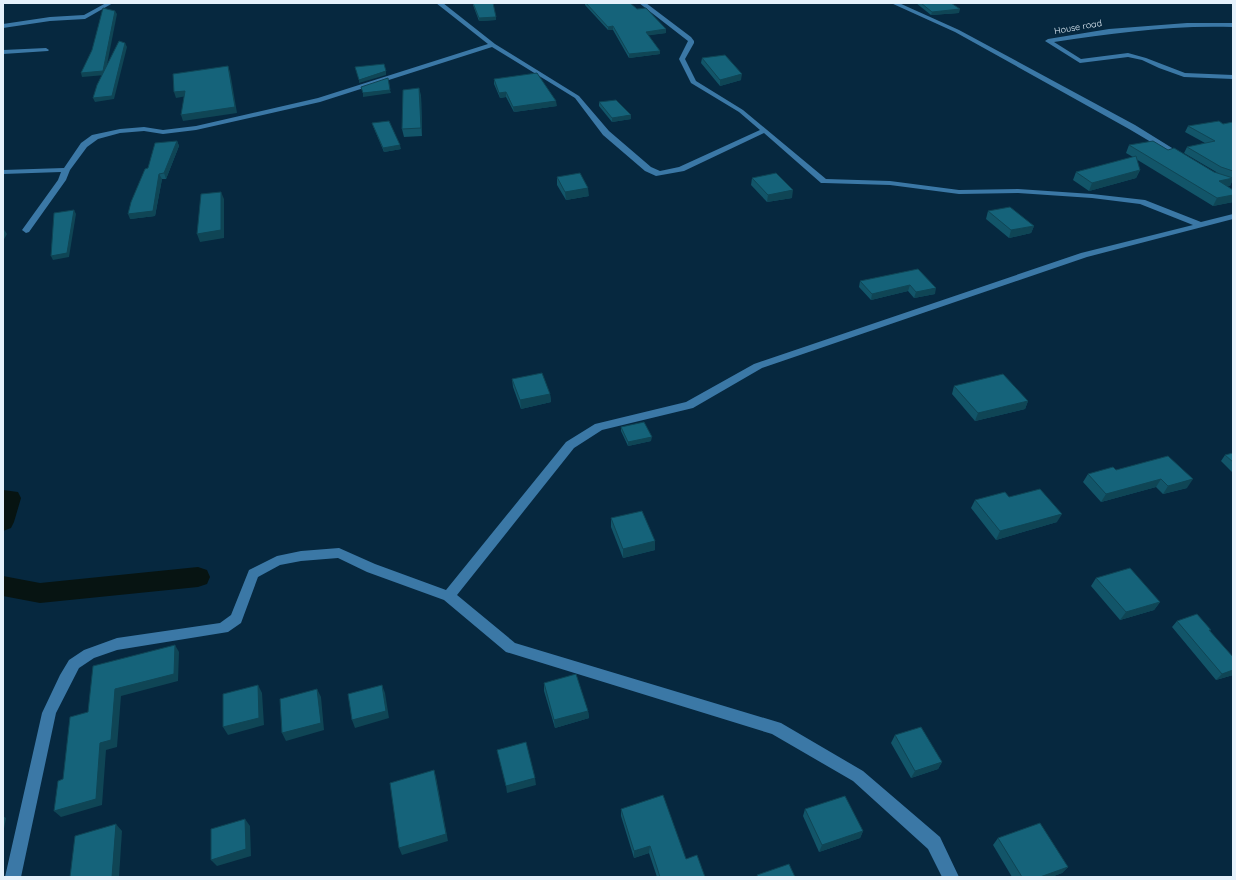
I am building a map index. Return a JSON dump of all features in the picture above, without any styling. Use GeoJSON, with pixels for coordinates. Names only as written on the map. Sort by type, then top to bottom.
{"type":"FeatureCollection","features":[{"type":"Feature","properties":{"kind":"street"},"geometry":{"type":"LineString","coordinates":[[3,26],[9,23],[50,18],[85,17],[110,3]]}},
{"type":"Feature","properties":{"kind":"street"},"geometry":{"type":"LineString","coordinates":[[439,3],[493,45],[577,97],[606,134],[648,169],[659,174],[681,169],[765,130]]}},
{"type":"Feature","properties":{"kind":"street"},"geometry":{"type":"LineString","coordinates":[[642,3],[692,41],[691,46],[684,53],[682,58],[693,82],[740,111],[765,130],[824,181],[890,183],[959,192],[1018,191],[1092,196],[1142,202],[1200,225]]}},
{"type":"Feature","properties":{"kind":"street"},"geometry":{"type":"LineString","coordinates":[[894,3],[957,31],[1106,112],[1187,160]]}},
{"type":"Feature","properties":{"kind":"street","name":"House road"},"geometry":{"type":"LineString","coordinates":[[1233,25],[1128,29],[1048,41],[1080,61],[1128,55],[1144,59],[1184,75],[1233,78]]}},
{"type":"Feature","properties":{"kind":"street"},"geometry":{"type":"LineString","coordinates":[[26,230],[62,180],[66,170],[84,145],[95,137],[120,130],[144,129],[163,132],[196,128],[320,100],[493,45]]}},
{"type":"Feature","properties":{"kind":"street"},"geometry":{"type":"LineString","coordinates":[[3,52],[46,50]]}},
{"type":"Feature","properties":{"kind":"street"},"geometry":{"type":"LineString","coordinates":[[1193,69],[1208,76]]}},
{"type":"Feature","properties":{"kind":"street"},"geometry":{"type":"LineString","coordinates":[[3,172],[66,170]]}},
{"type":"Feature","properties":{"kind":"street"},"geometry":{"type":"LineString","coordinates":[[449,596],[570,445],[599,427],[689,405],[758,366],[1084,255],[1233,216]]}},
{"type":"Feature","properties":{"kind":"street"},"geometry":{"type":"LineString","coordinates":[[13,877],[49,713],[74,664],[89,654],[117,644],[223,628],[236,619],[254,574],[278,561],[301,556],[339,554],[370,568],[449,596],[511,648],[776,728],[858,776],[934,843],[951,877]]}},
{"type":"Feature","properties":{"kind":"building"},"geometry":{"type":"Polygon","coordinates":[[[473,3],[493,3],[496,17],[479,18],[473,3]]]}},
{"type":"Feature","properties":{"kind":"building"},"geometry":{"type":"Polygon","coordinates":[[[586,3],[630,3],[637,9],[646,8],[666,29],[646,32],[660,51],[629,54],[613,26],[608,27],[586,3]]]}},
{"type":"Feature","properties":{"kind":"building"},"geometry":{"type":"Polygon","coordinates":[[[921,3],[951,3],[960,9],[932,12],[921,3]]]}},
{"type":"Feature","properties":{"kind":"building"},"geometry":{"type":"Polygon","coordinates":[[[103,8],[115,11],[103,71],[81,73],[92,50],[103,8]]]}},
{"type":"Feature","properties":{"kind":"building"},"geometry":{"type":"Polygon","coordinates":[[[119,41],[125,43],[112,96],[93,98],[97,85],[119,41]]]}},
{"type":"Feature","properties":{"kind":"building"},"geometry":{"type":"Polygon","coordinates":[[[725,55],[742,74],[720,80],[702,58],[725,55]]]}},
{"type":"Feature","properties":{"kind":"building"},"geometry":{"type":"Polygon","coordinates":[[[384,64],[386,71],[359,80],[355,67],[384,64]]]}},
{"type":"Feature","properties":{"kind":"building"},"geometry":{"type":"Polygon","coordinates":[[[228,66],[235,107],[181,115],[185,91],[174,92],[173,74],[228,66]]]}},
{"type":"Feature","properties":{"kind":"building"},"geometry":{"type":"Polygon","coordinates":[[[537,73],[556,101],[513,107],[506,92],[499,93],[494,79],[537,73]]]}},
{"type":"Feature","properties":{"kind":"building"},"geometry":{"type":"Polygon","coordinates":[[[388,78],[390,90],[363,93],[361,87],[388,78]]]}},
{"type":"Feature","properties":{"kind":"building"},"geometry":{"type":"Polygon","coordinates":[[[419,88],[421,128],[402,129],[403,90],[419,88]]]}},
{"type":"Feature","properties":{"kind":"building"},"geometry":{"type":"Polygon","coordinates":[[[616,100],[631,115],[612,118],[599,102],[616,100]]]}},
{"type":"Feature","properties":{"kind":"building"},"geometry":{"type":"Polygon","coordinates":[[[389,121],[400,145],[383,148],[372,123],[389,121]]]}},
{"type":"Feature","properties":{"kind":"building"},"geometry":{"type":"Polygon","coordinates":[[[1219,121],[1223,124],[1233,122],[1233,171],[1221,167],[1187,147],[1215,141],[1188,126],[1219,121]]]}},
{"type":"Feature","properties":{"kind":"building"},"geometry":{"type":"Polygon","coordinates":[[[177,141],[164,173],[159,174],[153,211],[128,214],[131,202],[145,169],[148,168],[155,143],[177,141]]]}},
{"type":"Feature","properties":{"kind":"building"},"geometry":{"type":"Polygon","coordinates":[[[1153,141],[1168,150],[1174,148],[1214,172],[1233,178],[1219,181],[1233,190],[1233,195],[1217,198],[1129,145],[1153,141]]]}},
{"type":"Feature","properties":{"kind":"building"},"geometry":{"type":"Polygon","coordinates":[[[1136,156],[1140,170],[1092,183],[1076,172],[1136,156]]]}},
{"type":"Feature","properties":{"kind":"building"},"geometry":{"type":"Polygon","coordinates":[[[580,173],[588,188],[565,192],[557,177],[580,173]]]}},
{"type":"Feature","properties":{"kind":"building"},"geometry":{"type":"Polygon","coordinates":[[[776,173],[793,190],[768,195],[752,178],[776,173]]]}},
{"type":"Feature","properties":{"kind":"building"},"geometry":{"type":"Polygon","coordinates":[[[221,192],[221,230],[197,234],[201,194],[221,192]]]}},
{"type":"Feature","properties":{"kind":"building"},"geometry":{"type":"Polygon","coordinates":[[[1010,207],[1034,226],[1011,230],[988,211],[1010,207]]]}},
{"type":"Feature","properties":{"kind":"building"},"geometry":{"type":"Polygon","coordinates":[[[74,210],[67,253],[51,256],[54,213],[74,210]]]}},
{"type":"Feature","properties":{"kind":"building"},"geometry":{"type":"Polygon","coordinates":[[[918,269],[936,288],[916,292],[910,285],[872,294],[860,281],[918,269]]]}},
{"type":"Feature","properties":{"kind":"building"},"geometry":{"type":"Polygon","coordinates":[[[542,373],[550,394],[520,400],[512,379],[542,373]]]}},
{"type":"Feature","properties":{"kind":"building"},"geometry":{"type":"Polygon","coordinates":[[[1003,374],[1028,401],[978,413],[954,386],[1003,374]]]}},
{"type":"Feature","properties":{"kind":"building"},"geometry":{"type":"Polygon","coordinates":[[[644,422],[652,437],[628,442],[621,427],[644,422]]]}},
{"type":"Feature","properties":{"kind":"building"},"geometry":{"type":"Polygon","coordinates":[[[1233,453],[1233,462],[1225,455],[1233,453]]]}},
{"type":"Feature","properties":{"kind":"building"},"geometry":{"type":"Polygon","coordinates":[[[1168,456],[1193,479],[1168,486],[1161,479],[1106,494],[1088,474],[1113,467],[1116,470],[1168,456]]]}},
{"type":"Feature","properties":{"kind":"building"},"geometry":{"type":"Polygon","coordinates":[[[1040,489],[1062,514],[1000,531],[975,500],[1005,492],[1009,497],[1040,489]]]}},
{"type":"Feature","properties":{"kind":"building"},"geometry":{"type":"Polygon","coordinates":[[[642,511],[655,541],[623,549],[611,518],[642,511]]]}},
{"type":"Feature","properties":{"kind":"building"},"geometry":{"type":"Polygon","coordinates":[[[1130,568],[1160,602],[1126,612],[1096,578],[1130,568]]]}},
{"type":"Feature","properties":{"kind":"building"},"geometry":{"type":"Polygon","coordinates":[[[1197,614],[1233,657],[1233,670],[1222,674],[1177,621],[1197,614]]]}},
{"type":"Feature","properties":{"kind":"building"},"geometry":{"type":"Polygon","coordinates":[[[175,645],[174,674],[115,689],[111,740],[100,743],[96,799],[54,811],[58,781],[63,779],[70,717],[88,712],[93,666],[175,645]]]}},
{"type":"Feature","properties":{"kind":"building"},"geometry":{"type":"Polygon","coordinates":[[[576,674],[588,711],[554,720],[544,683],[576,674]]]}},
{"type":"Feature","properties":{"kind":"building"},"geometry":{"type":"Polygon","coordinates":[[[258,685],[259,718],[223,727],[223,694],[258,685]]]}},
{"type":"Feature","properties":{"kind":"building"},"geometry":{"type":"Polygon","coordinates":[[[382,685],[386,711],[352,720],[348,694],[382,685]]]}},
{"type":"Feature","properties":{"kind":"building"},"geometry":{"type":"Polygon","coordinates":[[[317,689],[321,723],[282,733],[280,699],[317,689]]]}},
{"type":"Feature","properties":{"kind":"building"},"geometry":{"type":"Polygon","coordinates":[[[921,727],[942,762],[915,771],[895,735],[921,727]]]}},
{"type":"Feature","properties":{"kind":"building"},"geometry":{"type":"Polygon","coordinates":[[[526,742],[535,778],[506,786],[497,750],[526,742]]]}},
{"type":"Feature","properties":{"kind":"building"},"geometry":{"type":"Polygon","coordinates":[[[434,770],[446,834],[399,848],[390,783],[434,770]]]}},
{"type":"Feature","properties":{"kind":"building"},"geometry":{"type":"Polygon","coordinates":[[[663,795],[686,859],[697,855],[705,877],[660,877],[650,846],[634,851],[621,809],[663,795]]]}},
{"type":"Feature","properties":{"kind":"building"},"geometry":{"type":"Polygon","coordinates":[[[845,796],[863,831],[822,845],[805,809],[845,796]]]}},
{"type":"Feature","properties":{"kind":"building"},"geometry":{"type":"Polygon","coordinates":[[[245,819],[246,849],[211,860],[211,829],[245,819]]]}},
{"type":"Feature","properties":{"kind":"building"},"geometry":{"type":"Polygon","coordinates":[[[1040,823],[1068,867],[1040,877],[1022,877],[998,838],[1040,823]]]}},
{"type":"Feature","properties":{"kind":"building"},"geometry":{"type":"Polygon","coordinates":[[[116,824],[112,877],[70,877],[75,836],[116,824]]]}},
{"type":"Feature","properties":{"kind":"building"},"geometry":{"type":"Polygon","coordinates":[[[789,864],[795,877],[758,877],[757,875],[789,864]]]}},
{"type":"Feature","properties":{"kind":"waterway"},"geometry":{"type":"LineString","coordinates":[[3,498],[10,498],[3,522]]}},
{"type":"Feature","properties":{"kind":"waterway"},"geometry":{"type":"LineString","coordinates":[[3,586],[40,593],[198,577]]}}]}
